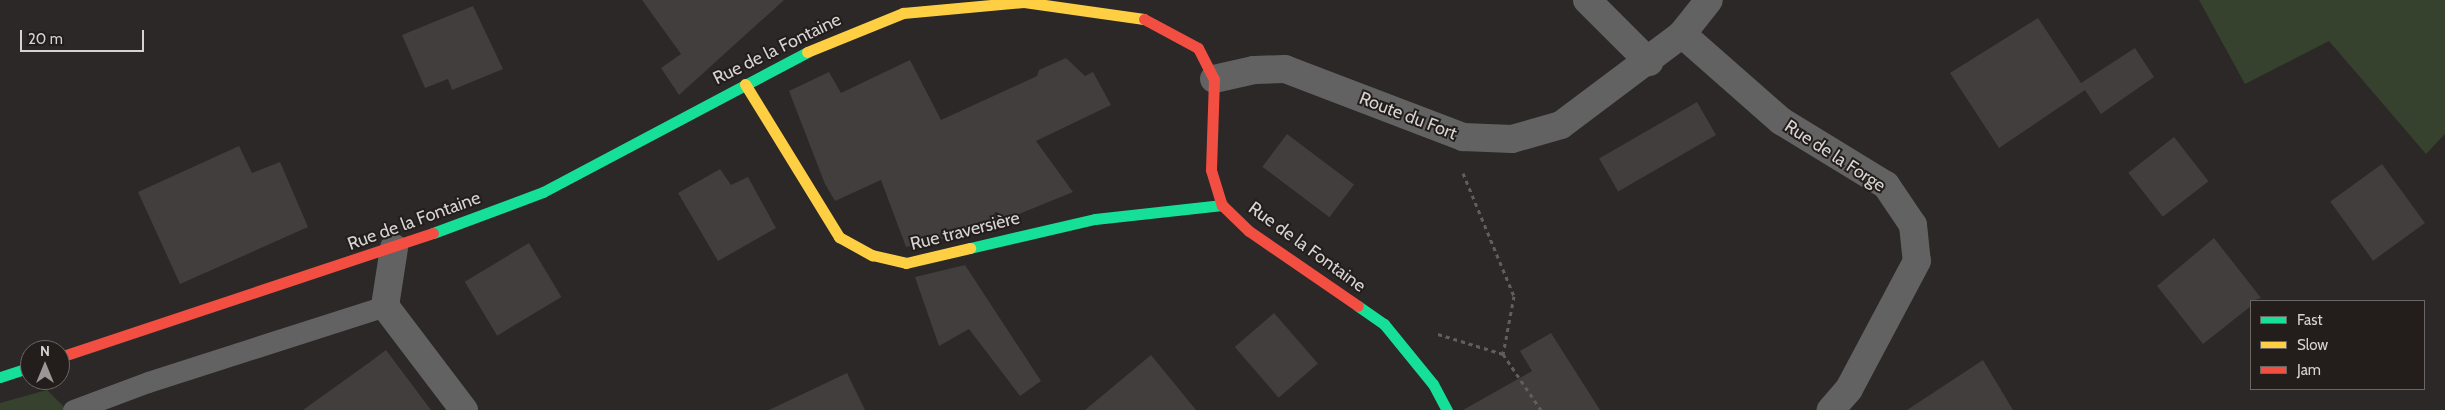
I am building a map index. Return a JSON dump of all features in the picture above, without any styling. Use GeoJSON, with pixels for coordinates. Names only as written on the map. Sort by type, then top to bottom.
{"type":"FeatureCollection","features":[{"type":"Feature","properties":{"kind":"street"},"geometry":{"type":"LineString","coordinates":[[1587,0],[1649,62]]}},
{"type":"Feature","properties":{"kind":"street","name":"Route du Fort"},"geometry":{"type":"LineString","coordinates":[[1214,79],[1254,70],[1285,69],[1463,137],[1512,139],[1561,125],[1649,62],[1682,34],[1709,0]]}},
{"type":"Feature","properties":{"kind":"street","name":"Rue de la Fontaine"},"geometry":{"type":"LineString","coordinates":[[70,354],[394,248],[544,192],[830,40],[903,13],[1024,2],[1151,22],[1198,48],[1214,79],[1212,170],[1222,205],[1248,231],[1384,324],[1433,384],[1447,410]]}},
{"type":"Feature","properties":{"kind":"street","name":"Rue de la Forge"},"geometry":{"type":"LineString","coordinates":[[1682,34],[1781,122],[1886,186],[1913,225],[1917,261],[1853,380],[1831,410]]}},
{"type":"Feature","properties":{"kind":"street","name":"Rue traversière"},"geometry":{"type":"LineString","coordinates":[[745,84],[840,237],[872,255],[906,263],[1095,219],[1222,205]]}},
{"type":"Feature","properties":{"kind":"street"},"geometry":{"type":"LineString","coordinates":[[394,248],[385,306],[464,410]]}},
{"type":"Feature","properties":{"kind":"street"},"geometry":{"type":"LineString","coordinates":[[0,377],[20,370]]}},
{"type":"Feature","properties":{"kind":"lane"},"geometry":{"type":"LineString","coordinates":[[73,410],[148,382],[385,306]]}},
{"type":"Feature","properties":{"kind":"path"},"geometry":{"type":"LineString","coordinates":[[1476,137],[1462,172],[1514,296],[1503,354]]}},
{"type":"Feature","properties":{"kind":"path"},"geometry":{"type":"LineString","coordinates":[[1384,324],[1444,335],[1503,354],[1541,410]]}},
{"type":"Feature","properties":{"kind":"green space"},"geometry":{"type":"Polygon","coordinates":[[[2199,0],[2445,0],[2445,134],[2426,154],[2329,41],[2245,84],[2199,0]]]}},
{"type":"Feature","properties":{"kind":"green space"},"geometry":{"type":"Polygon","coordinates":[[[47,390],[67,410],[0,410],[0,403],[47,390]]]}},
{"type":"Feature","properties":{"kind":"building"},"geometry":{"type":"Polygon","coordinates":[[[642,0],[784,0],[679,95],[661,68],[681,54],[642,0]]]}},
{"type":"Feature","properties":{"kind":"building"},"geometry":{"type":"Polygon","coordinates":[[[473,6],[503,69],[452,90],[448,79],[425,88],[402,35],[473,6]]]}},
{"type":"Feature","properties":{"kind":"building"},"geometry":{"type":"Polygon","coordinates":[[[2038,18],[2081,83],[2135,48],[2154,77],[2101,114],[2085,90],[1999,148],[1950,73],[2038,18]]]}},
{"type":"Feature","properties":{"kind":"building"},"geometry":{"type":"Polygon","coordinates":[[[1066,58],[1085,76],[1093,72],[1111,105],[1036,141],[1073,192],[982,229],[906,247],[881,180],[835,201],[825,184],[789,91],[829,72],[841,93],[910,60],[941,120],[1037,76],[1039,70],[1066,58]]]}},
{"type":"Feature","properties":{"kind":"building"},"geometry":{"type":"Polygon","coordinates":[[[1697,102],[1716,135],[1618,191],[1599,158],[1697,102]]]}},
{"type":"Feature","properties":{"kind":"building"},"geometry":{"type":"Polygon","coordinates":[[[1287,134],[1354,185],[1329,217],[1262,167],[1287,134]]]}},
{"type":"Feature","properties":{"kind":"building"},"geometry":{"type":"Polygon","coordinates":[[[2174,137],[2208,181],[2163,217],[2128,173],[2174,137]]]}},
{"type":"Feature","properties":{"kind":"building"},"geometry":{"type":"Polygon","coordinates":[[[239,146],[252,173],[280,162],[308,227],[180,284],[138,192],[239,146]]]}},
{"type":"Feature","properties":{"kind":"building"},"geometry":{"type":"Polygon","coordinates":[[[2382,164],[2425,223],[2373,261],[2330,202],[2382,164]]]}},
{"type":"Feature","properties":{"kind":"building"},"geometry":{"type":"Polygon","coordinates":[[[720,169],[731,185],[748,177],[776,228],[718,261],[678,193],[720,169]]]}},
{"type":"Feature","properties":{"kind":"building"},"geometry":{"type":"Polygon","coordinates":[[[2214,238],[2261,298],[2250,300],[2250,307],[2203,344],[2157,286],[2214,238]]]}},
{"type":"Feature","properties":{"kind":"building"},"geometry":{"type":"Polygon","coordinates":[[[529,243],[561,297],[497,336],[465,282],[529,243]]]}},
{"type":"Feature","properties":{"kind":"building"},"geometry":{"type":"Polygon","coordinates":[[[965,265],[1041,381],[1020,396],[969,329],[939,346],[915,277],[965,265]]]}},
{"type":"Feature","properties":{"kind":"building"},"geometry":{"type":"Polygon","coordinates":[[[1274,313],[1318,364],[1279,398],[1235,347],[1274,313]]]}},
{"type":"Feature","properties":{"kind":"building"},"geometry":{"type":"Polygon","coordinates":[[[1551,333],[1600,410],[1463,410],[1532,371],[1520,351],[1551,333]]]}},
{"type":"Feature","properties":{"kind":"building"},"geometry":{"type":"Polygon","coordinates":[[[386,350],[431,410],[303,410],[370,362],[386,350]]]}},
{"type":"Feature","properties":{"kind":"building"},"geometry":{"type":"Polygon","coordinates":[[[1151,355],[1196,410],[1085,410],[1151,355]]]}},
{"type":"Feature","properties":{"kind":"building"},"geometry":{"type":"Polygon","coordinates":[[[1983,360],[2013,410],[1907,410],[1983,360]]]}},
{"type":"Feature","properties":{"kind":"building"},"geometry":{"type":"Polygon","coordinates":[[[847,373],[865,410],[769,410],[847,373]]]}},
{"type":"Feature","properties":{"kind":"traffic: fast"},"geometry":{"type":"LineString","coordinates":[[433,233],[543,192],[807,52]]}},
{"type":"Feature","properties":{"kind":"traffic: fast"},"geometry":{"type":"LineString","coordinates":[[970,248],[1095,219],[1222,205]]}},
{"type":"Feature","properties":{"kind":"traffic: fast"},"geometry":{"type":"LineString","coordinates":[[1358,306],[1384,324],[1433,384],[1447,410]]}},
{"type":"Feature","properties":{"kind":"traffic: fast"},"geometry":{"type":"LineString","coordinates":[[0,377],[20,370]]}},
{"type":"Feature","properties":{"kind":"traffic: slow"},"geometry":{"type":"LineString","coordinates":[[807,52],[903,13],[1024,2],[1144,19]]}},
{"type":"Feature","properties":{"kind":"traffic: slow"},"geometry":{"type":"LineString","coordinates":[[745,84],[839,237],[872,255],[906,263],[970,248]]}},
{"type":"Feature","properties":{"kind":"traffic: jam"},"geometry":{"type":"LineString","coordinates":[[1144,19],[1198,48],[1214,79],[1211,170],[1222,205],[1249,231],[1358,306]]}},
{"type":"Feature","properties":{"kind":"traffic: jam"},"geometry":{"type":"LineString","coordinates":[[70,354],[433,233]]}}]}
